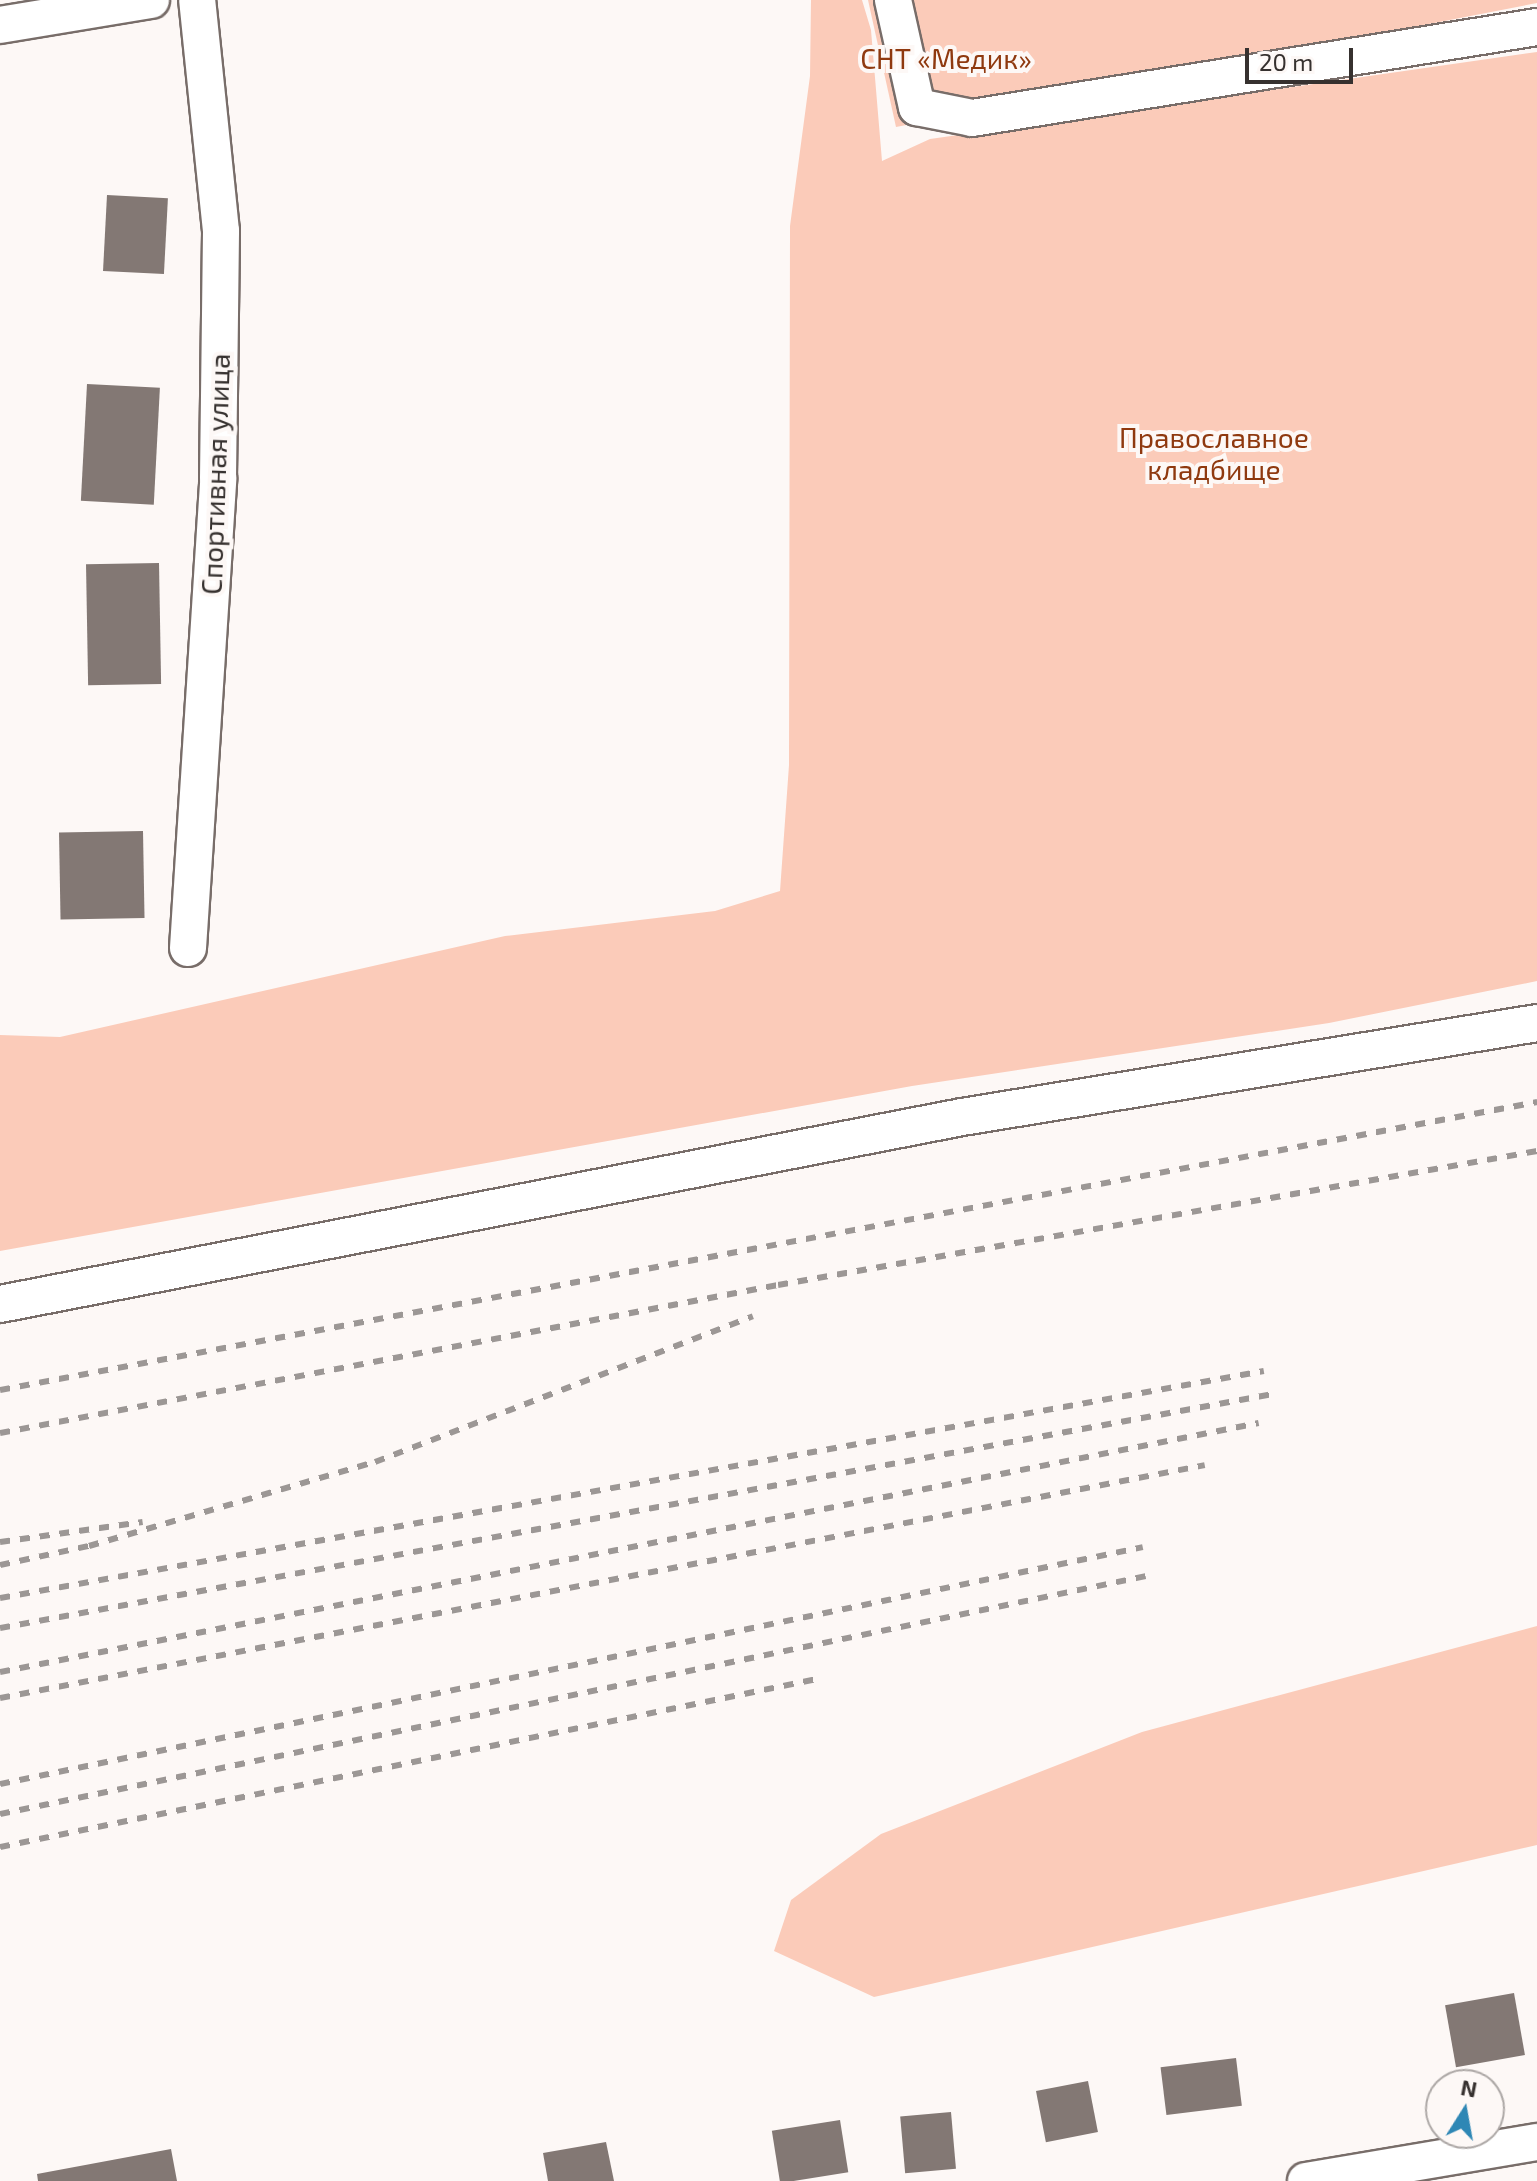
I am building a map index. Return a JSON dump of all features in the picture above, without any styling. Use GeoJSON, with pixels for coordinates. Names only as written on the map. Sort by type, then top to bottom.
{"type":"FeatureCollection","features":[{"type":"Feature","properties":{"kind":"street"},"geometry":{"type":"LineString","coordinates":[[0,25],[151,0]]}},
{"type":"Feature","properties":{"kind":"street","name":"Спортивная улица"},"geometry":{"type":"LineString","coordinates":[[188,948],[218,478],[221,231],[197,0]]}},
{"type":"Feature","properties":{"kind":"street"},"geometry":{"type":"LineString","coordinates":[[893,0],[917,107],[972,118],[1537,27]]}},
{"type":"Feature","properties":{"kind":"street"},"geometry":{"type":"LineString","coordinates":[[0,1304],[962,1117],[1537,1023]]}},
{"type":"Feature","properties":{"kind":"street"},"geometry":{"type":"LineString","coordinates":[[1306,2181],[1537,2142]]}},
{"type":"Feature","properties":{"kind":"green space","name":"Православное кладбище"},"geometry":{"type":"Polygon","coordinates":[[[811,0],[862,0],[871,30],[882,161],[930,139],[1537,52],[1537,981],[1329,1023],[912,1086],[0,1251],[0,1035],[60,1037],[505,936],[715,911],[780,891],[789,765],[790,226],[810,76],[811,0]]]}},
{"type":"Feature","properties":{"kind":"green space","name":"СНТ «Медик»"},"geometry":{"type":"Polygon","coordinates":[[[868,0],[1537,0],[1537,3],[896,127],[868,0]]]}},
{"type":"Feature","properties":{"kind":"green space"},"geometry":{"type":"Polygon","coordinates":[[[1537,1626],[1537,1845],[874,1997],[774,1951],[791,1900],[881,1834],[1142,1732],[1537,1626]]]}},
{"type":"Feature","properties":{"kind":"building"},"geometry":{"type":"Polygon","coordinates":[[[107,195],[168,198],[164,274],[103,271],[107,195]]]}},
{"type":"Feature","properties":{"kind":"building"},"geometry":{"type":"Polygon","coordinates":[[[87,384],[160,388],[154,505],[81,501],[87,384]]]}},
{"type":"Feature","properties":{"kind":"building"},"geometry":{"type":"Polygon","coordinates":[[[159,563],[161,684],[88,685],[86,564],[159,563]]]}},
{"type":"Feature","properties":{"kind":"building"},"geometry":{"type":"Polygon","coordinates":[[[143,831],[145,918],[61,919],[59,832],[143,831]]]}},
{"type":"Feature","properties":{"kind":"building"},"geometry":{"type":"Polygon","coordinates":[[[1514,1993],[1525,2055],[1456,2067],[1445,2005],[1514,1993]]]}},
{"type":"Feature","properties":{"kind":"building"},"geometry":{"type":"Polygon","coordinates":[[[1236,2058],[1242,2106],[1166,2115],[1161,2067],[1236,2058]]]}},
{"type":"Feature","properties":{"kind":"building"},"geometry":{"type":"Polygon","coordinates":[[[1088,2081],[1098,2132],[1046,2142],[1036,2091],[1088,2081]]]}},
{"type":"Feature","properties":{"kind":"building"},"geometry":{"type":"Polygon","coordinates":[[[951,2112],[956,2169],[905,2173],[900,2116],[951,2112]]]}},
{"type":"Feature","properties":{"kind":"building"},"geometry":{"type":"Polygon","coordinates":[[[840,2120],[848,2172],[780,2181],[772,2131],[840,2120]]]}},
{"type":"Feature","properties":{"kind":"building"},"geometry":{"type":"Polygon","coordinates":[[[606,2142],[614,2181],[548,2181],[543,2153],[606,2142]]]}},
{"type":"Feature","properties":{"kind":"building"},"geometry":{"type":"Polygon","coordinates":[[[171,2149],[177,2181],[38,2181],[37,2174],[171,2149]]]}},
{"type":"Feature","properties":{"kind":"railway"},"geometry":{"type":"LineString","coordinates":[[0,1390],[1537,1102]]}},
{"type":"Feature","properties":{"kind":"railway"},"geometry":{"type":"LineString","coordinates":[[0,1433],[778,1285],[1537,1151]]}},
{"type":"Feature","properties":{"kind":"railway"},"geometry":{"type":"LineString","coordinates":[[0,1565],[89,1546],[375,1462],[753,1316]]}},
{"type":"Feature","properties":{"kind":"railway"},"geometry":{"type":"LineString","coordinates":[[0,1598],[1264,1371]]}},
{"type":"Feature","properties":{"kind":"railway"},"geometry":{"type":"LineString","coordinates":[[0,1628],[1272,1394]]}},
{"type":"Feature","properties":{"kind":"railway"},"geometry":{"type":"LineString","coordinates":[[0,1672],[1259,1423]]}},
{"type":"Feature","properties":{"kind":"railway"},"geometry":{"type":"LineString","coordinates":[[0,1698],[1205,1465]]}},
{"type":"Feature","properties":{"kind":"railway"},"geometry":{"type":"LineString","coordinates":[[0,1542],[143,1522]]}},
{"type":"Feature","properties":{"kind":"railway"},"geometry":{"type":"LineString","coordinates":[[0,1784],[1143,1547]]}},
{"type":"Feature","properties":{"kind":"railway"},"geometry":{"type":"LineString","coordinates":[[0,1814],[1146,1576]]}},
{"type":"Feature","properties":{"kind":"railway"},"geometry":{"type":"LineString","coordinates":[[0,1847],[817,1679]]}}]}
